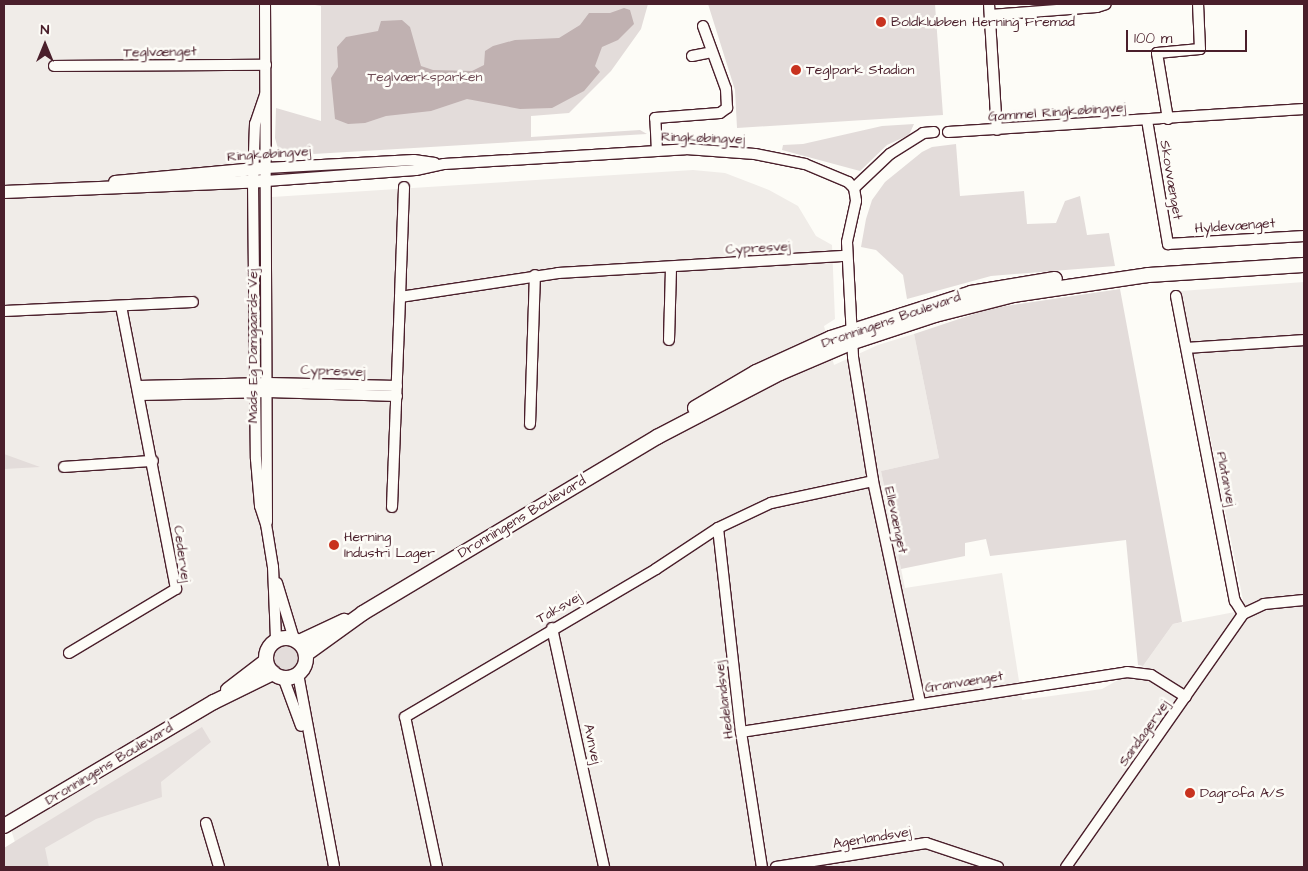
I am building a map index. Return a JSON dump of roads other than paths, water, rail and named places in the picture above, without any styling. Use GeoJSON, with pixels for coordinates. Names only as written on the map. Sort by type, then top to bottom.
{"type":"FeatureCollection","features":[{"type":"Feature","properties":{"kind":"main road","name":"Dronningens Boulevard"},"geometry":{"type":"LineString","coordinates":[[300,645],[363,613],[656,437],[853,336],[987,301],[1148,275],[1304,265]]}},
{"type":"Feature","properties":{"kind":"main road"},"geometry":{"type":"LineString","coordinates":[[276,640],[300,645],[306,661],[298,674],[274,670],[267,653],[276,640]]}},
{"type":"Feature","properties":{"kind":"main road","name":"Dronningens Boulevard"},"geometry":{"type":"LineString","coordinates":[[4,826],[214,702],[274,670]]}},
{"type":"Feature","properties":{"kind":"street"},"geometry":{"type":"LineString","coordinates":[[260,175],[266,65],[265,4]]}},
{"type":"Feature","properties":{"kind":"street"},"geometry":{"type":"LineString","coordinates":[[989,4],[997,130]]}},
{"type":"Feature","properties":{"kind":"street"},"geometry":{"type":"LineString","coordinates":[[990,15],[1097,8],[1106,4]]}},
{"type":"Feature","properties":{"kind":"street"},"geometry":{"type":"LineString","coordinates":[[1168,119],[1157,53],[1200,49],[1198,4]]}},
{"type":"Feature","properties":{"kind":"street"},"geometry":{"type":"LineString","coordinates":[[657,151],[655,118],[720,113],[727,108],[726,89],[703,26]]}},
{"type":"Feature","properties":{"kind":"street"},"geometry":{"type":"LineString","coordinates":[[692,56],[712,52]]}},
{"type":"Feature","properties":{"kind":"street","name":"Teglvænget"},"geometry":{"type":"LineString","coordinates":[[54,66],[266,65]]}},
{"type":"Feature","properties":{"kind":"street","name":"Gammel Ringkøbingvej"},"geometry":{"type":"LineString","coordinates":[[948,132],[1304,109]]}},
{"type":"Feature","properties":{"kind":"street","name":"Skovvænget"},"geometry":{"type":"LineString","coordinates":[[1147,120],[1168,244]]}},
{"type":"Feature","properties":{"kind":"street"},"geometry":{"type":"LineString","coordinates":[[853,336],[846,256],[856,202],[854,188],[894,151],[924,133],[934,132]]}},
{"type":"Feature","properties":{"kind":"street","name":"Ringkøbingvej"},"geometry":{"type":"LineString","coordinates":[[4,192],[98,186],[132,179],[260,175],[414,160],[444,164],[686,149],[755,154],[805,164],[848,182],[854,188]]}},
{"type":"Feature","properties":{"kind":"street","name":"Mads Eg Damgaards Vej"},"geometry":{"type":"LineString","coordinates":[[260,175],[268,388],[266,524]]}},
{"type":"Feature","properties":{"kind":"street","name":"Mads Eg Damgaards Vej"},"geometry":{"type":"LineString","coordinates":[[260,175],[255,388],[260,506],[266,524],[273,568],[276,640]]}},
{"type":"Feature","properties":{"kind":"street"},"geometry":{"type":"LineString","coordinates":[[392,507],[404,187]]}},
{"type":"Feature","properties":{"kind":"street","name":"Hyldevænget"},"geometry":{"type":"LineString","coordinates":[[1168,244],[1304,236]]}},
{"type":"Feature","properties":{"kind":"street","name":"Cypresvej"},"geometry":{"type":"LineString","coordinates":[[400,297],[535,275],[846,256]]}},
{"type":"Feature","properties":{"kind":"street"},"geometry":{"type":"LineString","coordinates":[[669,340],[670,267]]}},
{"type":"Feature","properties":{"kind":"street"},"geometry":{"type":"LineString","coordinates":[[530,424],[535,275]]}},
{"type":"Feature","properties":{"kind":"street","name":"Platanvej"},"geometry":{"type":"LineString","coordinates":[[1176,296],[1235,601],[1243,614]]}},
{"type":"Feature","properties":{"kind":"street"},"geometry":{"type":"LineString","coordinates":[[4,311],[193,302]]}},
{"type":"Feature","properties":{"kind":"street","name":"Cedervej"},"geometry":{"type":"LineString","coordinates":[[70,653],[176,589],[153,461],[121,306]]}},
{"type":"Feature","properties":{"kind":"street","name":"Ellevænget"},"geometry":{"type":"LineString","coordinates":[[853,336],[874,481],[920,703]]}},
{"type":"Feature","properties":{"kind":"street"},"geometry":{"type":"LineString","coordinates":[[1187,348],[1304,340]]}},
{"type":"Feature","properties":{"kind":"street"},"geometry":{"type":"LineString","coordinates":[[139,390],[268,388]]}},
{"type":"Feature","properties":{"kind":"street","name":"Cypresvej"},"geometry":{"type":"LineString","coordinates":[[268,388],[397,391]]}},
{"type":"Feature","properties":{"kind":"street"},"geometry":{"type":"LineString","coordinates":[[64,467],[153,461]]}},
{"type":"Feature","properties":{"kind":"street","name":"Taksvej"},"geometry":{"type":"LineString","coordinates":[[437,867],[404,717],[552,628],[656,569],[718,528],[771,503],[874,481]]}},
{"type":"Feature","properties":{"kind":"street","name":"Hedelandsvej"},"geometry":{"type":"LineString","coordinates":[[718,528],[741,732],[762,867]]}},
{"type":"Feature","properties":{"kind":"street","name":"Mads Eg Damgaards Vej"},"geometry":{"type":"LineString","coordinates":[[273,568],[300,645]]}},
{"type":"Feature","properties":{"kind":"street"},"geometry":{"type":"LineString","coordinates":[[1243,614],[1264,604],[1304,600]]}},
{"type":"Feature","properties":{"kind":"street","name":"Sandagervej"},"geometry":{"type":"LineString","coordinates":[[1066,867],[1243,614]]}},
{"type":"Feature","properties":{"kind":"street","name":"Avnvej"},"geometry":{"type":"LineString","coordinates":[[552,628],[604,867]]}},
{"type":"Feature","properties":{"kind":"street"},"geometry":{"type":"LineString","coordinates":[[274,670],[309,746]]}},
{"type":"Feature","properties":{"kind":"street","name":"Granvænget"},"geometry":{"type":"LineString","coordinates":[[741,732],[1127,672],[1151,675],[1186,698]]}},
{"type":"Feature","properties":{"kind":"street"},"geometry":{"type":"LineString","coordinates":[[298,674],[309,746],[334,867]]}},
{"type":"Feature","properties":{"kind":"street"},"geometry":{"type":"LineString","coordinates":[[206,823],[219,867]]}},
{"type":"Feature","properties":{"kind":"street","name":"Agerlandsvej"},"geometry":{"type":"LineString","coordinates":[[776,867],[926,843],[998,867]]}},
{"type":"Feature","properties":{"kind":"place","name":"Boldklubben Herning Fremad"},"geometry":{"type":"Point","coordinates":[881,22]}},
{"type":"Feature","properties":{"kind":"place","name":"Teglpark Stadion"},"geometry":{"type":"Point","coordinates":[796,70]}},
{"type":"Feature","properties":{"kind":"place","name":"Herning Industri Lager"},"geometry":{"type":"Point","coordinates":[334,545]}},
{"type":"Feature","properties":{"kind":"place","name":"Dagrofa A/S"},"geometry":{"type":"Point","coordinates":[1190,793]}},
{"type":"Feature","properties":{"kind":"park label","name":"Teglværksparken"},"geometry":{"type":"Point","coordinates":[425,77]}}]}
